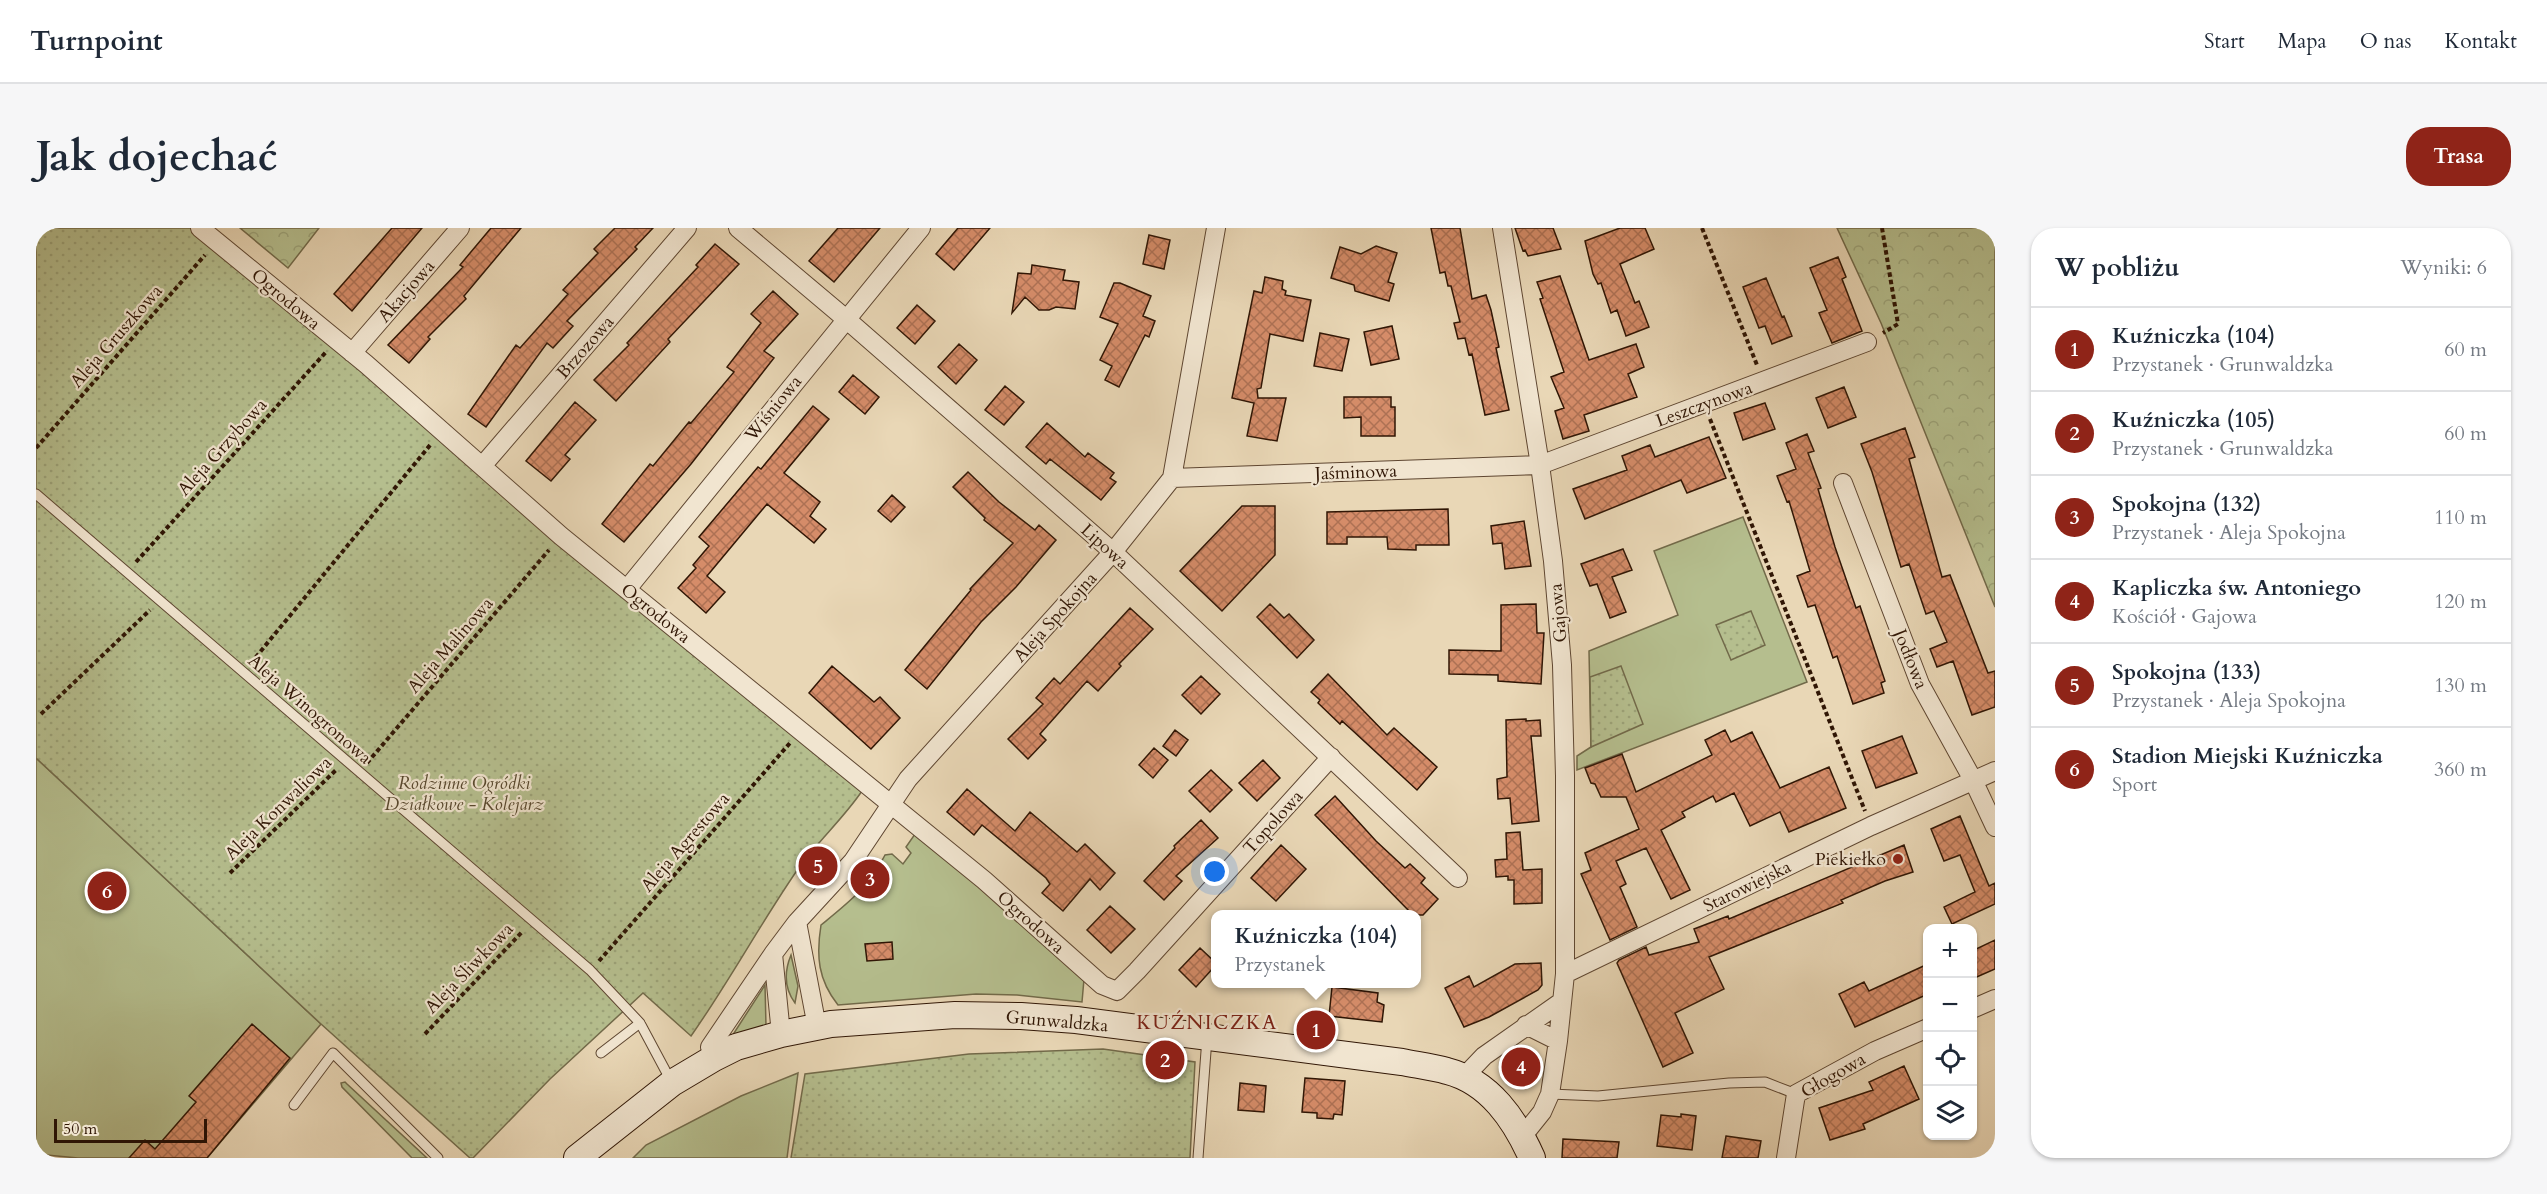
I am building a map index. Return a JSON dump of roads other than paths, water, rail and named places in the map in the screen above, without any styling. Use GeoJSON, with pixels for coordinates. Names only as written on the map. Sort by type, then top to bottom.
{"type":"FeatureCollection","features":[{"type":"Feature","properties":{"kind":"street","name":"Ogrodowa"},"geometry":{"type":"LineString","coordinates":[[201,228],[483,465],[561,536],[984,880],[1102,985],[1117,991]]}},
{"type":"Feature","properties":{"kind":"street","name":"Akacjowa"},"geometry":{"type":"LineString","coordinates":[[352,353],[460,228]]}},
{"type":"Feature","properties":{"kind":"street","name":"Brzozowa"},"geometry":{"type":"LineString","coordinates":[[483,465],[687,228]]}},
{"type":"Feature","properties":{"kind":"street","name":"Lipowa"},"geometry":{"type":"LineString","coordinates":[[738,228],[1113,552],[1458,878]]}},
{"type":"Feature","properties":{"kind":"street","name":"Wiśniowa"},"geometry":{"type":"LineString","coordinates":[[627,589],[921,228]]}},
{"type":"Feature","properties":{"kind":"street","name":"Aleja Spokojna"},"geometry":{"type":"LineString","coordinates":[[714,1058],[710,1047],[773,954],[797,922],[853,861],[908,779],[1113,552],[1172,478],[1216,228]]}},
{"type":"Feature","properties":{"kind":"street","name":"Gajowa"},"geometry":{"type":"LineString","coordinates":[[1502,228],[1540,465],[1553,561],[1562,665],[1565,974],[1550,1094],[1527,1147]]}},
{"type":"Feature","properties":{"kind":"street","name":"Leszczynowa"},"geometry":{"type":"LineString","coordinates":[[1540,465],[1867,342]]}},
{"type":"Feature","properties":{"kind":"street","name":"Jaśminowa"},"geometry":{"type":"LineString","coordinates":[[1172,478],[1540,465]]}},
{"type":"Feature","properties":{"kind":"street","name":"Jodłowa"},"geometry":{"type":"LineString","coordinates":[[1843,483],[1920,684],[1973,780],[1995,828]]}},
{"type":"Feature","properties":{"kind":"street","name":"Topolowa"},"geometry":{"type":"LineString","coordinates":[[1117,991],[1331,758]]}},
{"type":"Feature","properties":{"kind":"street","name":"Starowiejska"},"geometry":{"type":"LineString","coordinates":[[1565,974],[1871,826],[1995,771]]}},
{"type":"Feature","properties":{"kind":"street"},"geometry":{"type":"LineString","coordinates":[[797,922],[817,1027]]}},
{"type":"Feature","properties":{"kind":"street"},"geometry":{"type":"LineString","coordinates":[[773,954],[781,1035]]}},
{"type":"Feature","properties":{"kind":"street"},"geometry":{"type":"LineString","coordinates":[[1977,1007],[1995,999]]}},
{"type":"Feature","properties":{"kind":"street"},"geometry":{"type":"LineString","coordinates":[[1463,1077],[1484,1056],[1561,1002]]}},
{"type":"Feature","properties":{"kind":"street","name":"Grunwaldzka"},"geometry":{"type":"LineString","coordinates":[[577,1158],[672,1083],[736,1047],[817,1027],[955,1015],[1076,1020],[1402,1062],[1449,1071],[1463,1077],[1499,1102],[1527,1147]]}},
{"type":"Feature","properties":{"kind":"street"},"geometry":{"type":"LineString","coordinates":[[1526,1025],[1558,1041]]}},
{"type":"Feature","properties":{"kind":"street","name":"Głogowa"},"geometry":{"type":"LineString","coordinates":[[1786,1158],[1796,1094],[1875,1051],[1923,1031]]}},
{"type":"Feature","properties":{"kind":"lane","name":"Aleja Winogronowa"},"geometry":{"type":"LineString","coordinates":[[36,494],[590,970],[640,1023],[672,1083]]}},
{"type":"Feature","properties":{"kind":"lane"},"geometry":{"type":"LineString","coordinates":[[601,1053],[640,1023]]}},
{"type":"Feature","properties":{"kind":"lane"},"geometry":{"type":"LineString","coordinates":[[1198,1158],[1207,1038]]}},
{"type":"Feature","properties":{"kind":"lane"},"geometry":{"type":"LineString","coordinates":[[294,1106],[333,1053],[438,1158]]}},
{"type":"Feature","properties":{"kind":"lane"},"geometry":{"type":"LineString","coordinates":[[1550,1094],[1598,1096],[1729,1083],[1765,1082],[1796,1094]]}},
{"type":"Feature","properties":{"kind":"place","name":"Piekiełko"},"geometry":{"type":"Point","coordinates":[1898,859]}},
{"type":"Feature","properties":{"kind":"place","name":"Spokojna (133)"},"geometry":{"type":"Point","coordinates":[818,866]}},
{"type":"Feature","properties":{"kind":"place","name":"Spokojna (132)"},"geometry":{"type":"Point","coordinates":[870,879]}},
{"type":"Feature","properties":{"kind":"place","name":"Stadion Miejski Kuźniczka"},"geometry":{"type":"Point","coordinates":[107,891]}},
{"type":"Feature","properties":{"kind":"place","name":"Kuźniczka (104)"},"geometry":{"type":"Point","coordinates":[1316,1030]}},
{"type":"Feature","properties":{"kind":"place","name":"Kuźniczka (105)"},"geometry":{"type":"Point","coordinates":[1165,1060]}},
{"type":"Feature","properties":{"kind":"place","name":"Kapliczka św. Antoniego"},"geometry":{"type":"Point","coordinates":[1521,1067]}},
{"type":"Feature","properties":{"kind":"district","name":"KUŹNICZKA"},"geometry":{"type":"Point","coordinates":[1207,1022]}},
{"type":"Feature","properties":{"kind":"park label","name":"Rodzinne Ogródki Działkowe - Kolejarz"},"geometry":{"type":"Point","coordinates":[464,793]}}]}
